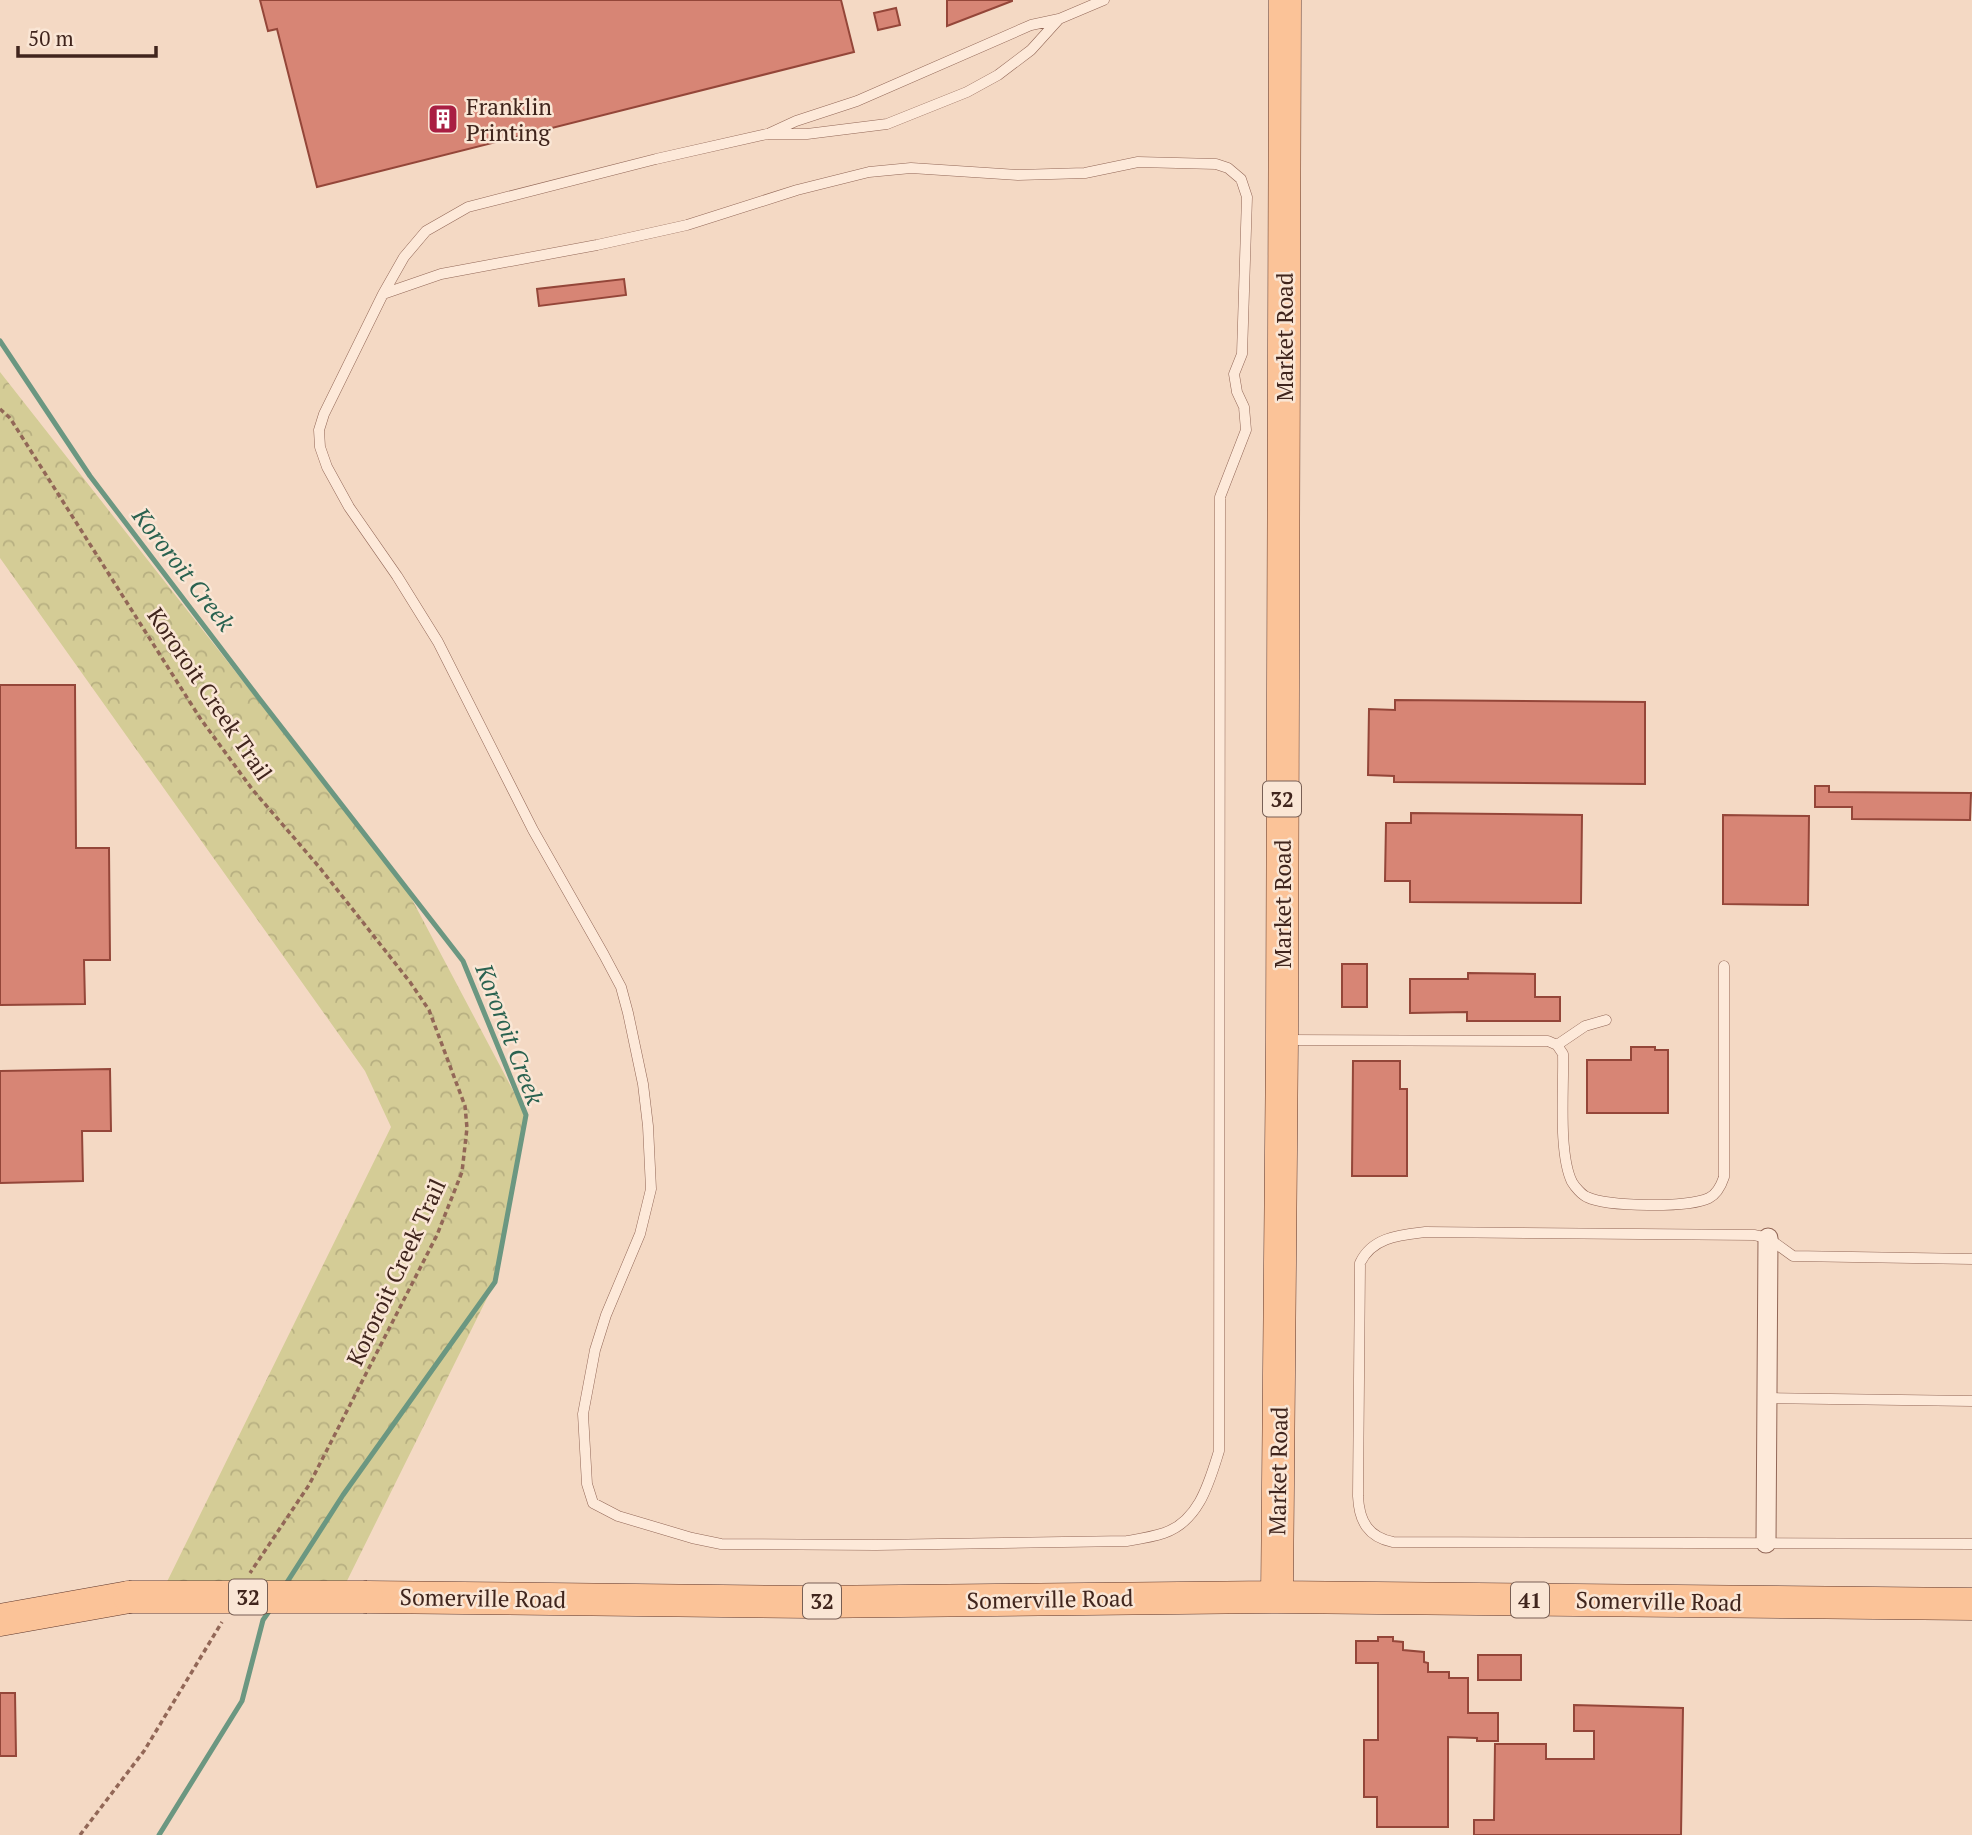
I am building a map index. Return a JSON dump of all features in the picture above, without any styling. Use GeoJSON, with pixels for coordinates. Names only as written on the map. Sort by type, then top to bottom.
{"type":"FeatureCollection","features":[{"type":"Feature","properties":{"kind":"main road","name":"Market Road"},"geometry":{"type":"LineString","coordinates":[[1277,1597],[1282,1040],[1285,0]]}},
{"type":"Feature","properties":{"kind":"main road","name":"Somerville Road"},"geometry":{"type":"LineString","coordinates":[[0,1597],[795,1601],[1277,1597],[1972,1604]]}},
{"type":"Feature","properties":{"kind":"main road","name":"Somerville Road"},"geometry":{"type":"LineString","coordinates":[[0,1620],[129,1597]]}},
{"type":"Feature","properties":{"kind":"street"},"geometry":{"type":"LineString","coordinates":[[1766,1543],[1768,1238]]}},
{"type":"Feature","properties":{"kind":"lane"},"geometry":{"type":"LineString","coordinates":[[383,294],[441,274],[597,246],[687,225],[797,190],[869,172],[911,168],[1018,175],[1085,173],[1151,162],[1216,164],[1228,168],[1241,179],[1247,197],[1242,354],[1234,374],[1237,392],[1244,407],[1246,430],[1220,498],[1219,1451],[1206,1492],[1187,1520],[1165,1533],[1126,1541],[876,1545],[721,1544],[618,1516],[593,1503],[587,1484],[583,1415],[595,1350],[606,1315],[640,1234],[651,1189],[643,1084],[624,1000],[604,955],[533,830],[438,642],[349,507],[324,457],[319,430],[324,414],[383,294],[404,257],[426,231],[468,207],[767,134],[869,96],[1031,25],[1059,19],[1104,0]]}},
{"type":"Feature","properties":{"kind":"lane"},"geometry":{"type":"LineString","coordinates":[[767,134],[807,134],[887,124],[967,92],[998,75],[1031,50],[1059,19]]}},
{"type":"Feature","properties":{"kind":"lane"},"geometry":{"type":"LineString","coordinates":[[1282,1040],[1548,1041],[1557,1045],[1563,1054],[1566,1160],[1573,1183],[1585,1197],[1612,1203],[1687,1204],[1711,1198],[1721,1187],[1724,1177],[1724,966]]}},
{"type":"Feature","properties":{"kind":"lane"},"geometry":{"type":"LineString","coordinates":[[1557,1045],[1585,1026],[1606,1020]]}},
{"type":"Feature","properties":{"kind":"lane"},"geometry":{"type":"LineString","coordinates":[[1972,1259],[1800,1257],[1793,1256],[1768,1238],[1754,1235],[1425,1232],[1405,1234],[1375,1244],[1360,1263],[1359,1507],[1364,1524],[1380,1539],[1393,1542],[1972,1544]]}},
{"type":"Feature","properties":{"kind":"lane"},"geometry":{"type":"LineString","coordinates":[[1767,1398],[1972,1401]]}},
{"type":"Feature","properties":{"kind":"path","name":"Kororoit Creek Trail"},"geometry":{"type":"LineString","coordinates":[[0,409],[10,418],[200,718],[252,789],[320,868],[429,1010],[464,1106],[467,1128],[461,1171],[437,1235],[309,1485],[247,1578]]}},
{"type":"Feature","properties":{"kind":"path"},"geometry":{"type":"LineString","coordinates":[[80,1835],[144,1751],[228,1613]]}},
{"type":"Feature","properties":{"kind":"green space"},"geometry":{"type":"Polygon","coordinates":[[[0,372],[407,890],[526,1115],[495,1282],[339,1597],[160,1596],[391,1127],[365,1071],[0,558],[0,372]]]}},
{"type":"Feature","properties":{"kind":"building","name":"Franklin Printing"},"geometry":{"type":"Polygon","coordinates":[[[260,0],[841,0],[854,52],[317,187],[277,29],[268,31],[260,0]]]}},
{"type":"Feature","properties":{"kind":"building"},"geometry":{"type":"Polygon","coordinates":[[[947,0],[1012,0],[1012,1],[947,26],[947,0]]]}},
{"type":"Feature","properties":{"kind":"building"},"geometry":{"type":"Polygon","coordinates":[[[896,8],[900,25],[878,30],[874,13],[896,8]]]}},
{"type":"Feature","properties":{"kind":"building"},"geometry":{"type":"Polygon","coordinates":[[[624,279],[626,295],[539,306],[537,289],[624,279]]]}},
{"type":"Feature","properties":{"kind":"building"},"geometry":{"type":"Polygon","coordinates":[[[0,685],[75,685],[76,848],[109,848],[110,960],[84,960],[85,1004],[0,1005],[0,685]]]}},
{"type":"Feature","properties":{"kind":"building"},"geometry":{"type":"Polygon","coordinates":[[[1395,700],[1645,702],[1645,784],[1394,782],[1394,776],[1368,775],[1369,709],[1395,710],[1395,700]]]}},
{"type":"Feature","properties":{"kind":"building"},"geometry":{"type":"Polygon","coordinates":[[[1815,786],[1829,786],[1829,792],[1971,793],[1970,820],[1852,819],[1852,807],[1815,807],[1815,786]]]}},
{"type":"Feature","properties":{"kind":"building"},"geometry":{"type":"Polygon","coordinates":[[[1411,813],[1582,815],[1581,903],[1410,902],[1410,881],[1385,881],[1386,823],[1411,823],[1411,813]]]}},
{"type":"Feature","properties":{"kind":"building"},"geometry":{"type":"Polygon","coordinates":[[[1723,815],[1809,816],[1808,905],[1723,904],[1723,815]]]}},
{"type":"Feature","properties":{"kind":"building"},"geometry":{"type":"Polygon","coordinates":[[[1342,964],[1367,964],[1367,1007],[1342,1007],[1342,964]]]}},
{"type":"Feature","properties":{"kind":"building"},"geometry":{"type":"Polygon","coordinates":[[[1468,973],[1535,974],[1535,997],[1560,997],[1560,1021],[1467,1021],[1467,1012],[1410,1013],[1410,979],[1468,979],[1468,973]]]}},
{"type":"Feature","properties":{"kind":"building"},"geometry":{"type":"Polygon","coordinates":[[[1631,1047],[1668,1050],[1668,1113],[1587,1113],[1587,1060],[1631,1060],[1631,1047]]]}},
{"type":"Feature","properties":{"kind":"building"},"geometry":{"type":"Polygon","coordinates":[[[1353,1061],[1400,1061],[1400,1089],[1407,1089],[1407,1176],[1352,1176],[1353,1061]]]}},
{"type":"Feature","properties":{"kind":"building"},"geometry":{"type":"Polygon","coordinates":[[[110,1069],[111,1131],[82,1131],[83,1181],[0,1183],[0,1071],[110,1069]]]}},
{"type":"Feature","properties":{"kind":"building"},"geometry":{"type":"Polygon","coordinates":[[[1378,1637],[1393,1637],[1393,1641],[1403,1642],[1403,1650],[1424,1652],[1428,1672],[1449,1672],[1449,1678],[1468,1678],[1468,1713],[1498,1713],[1498,1741],[1448,1737],[1448,1827],[1377,1827],[1377,1797],[1364,1797],[1364,1740],[1378,1740],[1378,1663],[1356,1663],[1356,1641],[1378,1641],[1378,1637]]]}},
{"type":"Feature","properties":{"kind":"building"},"geometry":{"type":"Polygon","coordinates":[[[1478,1655],[1521,1655],[1521,1680],[1478,1680],[1478,1655]]]}},
{"type":"Feature","properties":{"kind":"building"},"geometry":{"type":"Polygon","coordinates":[[[0,1693],[15,1693],[16,1756],[0,1756],[0,1693]]]}},
{"type":"Feature","properties":{"kind":"building"},"geometry":{"type":"Polygon","coordinates":[[[1574,1705],[1683,1708],[1681,1835],[1474,1835],[1474,1820],[1494,1820],[1495,1744],[1546,1744],[1546,1759],[1594,1759],[1594,1731],[1574,1731],[1574,1705]]]}},
{"type":"Feature","properties":{"kind":"waterway","name":"Kororoit Creek"},"geometry":{"type":"LineString","coordinates":[[0,341],[90,476],[463,961],[526,1115],[495,1282],[343,1495],[284,1587]]}},
{"type":"Feature","properties":{"kind":"waterway","name":"Kororoit Creek"},"geometry":{"type":"LineString","coordinates":[[159,1835],[242,1701],[263,1620],[272,1607]]}},
{"type":"Feature","properties":{"kind":"place","name":"Franklin Printing"},"geometry":{"type":"Point","coordinates":[443,119]}}]}
